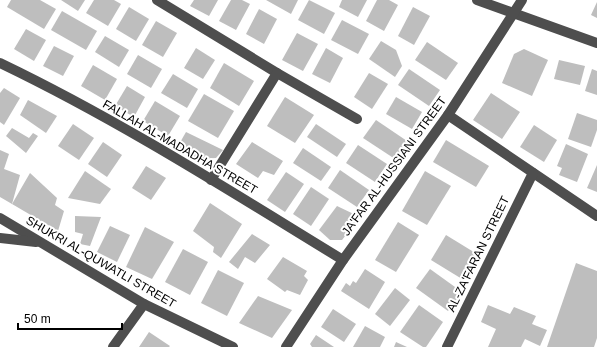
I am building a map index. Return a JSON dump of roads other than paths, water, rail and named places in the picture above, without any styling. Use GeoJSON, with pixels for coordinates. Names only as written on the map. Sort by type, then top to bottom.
{"type":"FeatureCollection","features":[{"type":"Feature","properties":{"kind":"street"},"geometry":{"type":"LineString","coordinates":[[157,0],[277,73],[357,119]]}},
{"type":"Feature","properties":{"kind":"street"},"geometry":{"type":"LineString","coordinates":[[477,0],[597,43]]}},
{"type":"Feature","properties":{"kind":"street","name":"JA'FAR AL-HUSSIANI STREET"},"geometry":{"type":"LineString","coordinates":[[286,347],[342,260],[448,115],[522,0]]}},
{"type":"Feature","properties":{"kind":"street","name":"FALLAH AL-MADADHA STREET"},"geometry":{"type":"LineString","coordinates":[[0,63],[64,95],[211,180],[342,260]]}},
{"type":"Feature","properties":{"kind":"street"},"geometry":{"type":"LineString","coordinates":[[211,180],[277,73]]}},
{"type":"Feature","properties":{"kind":"street"},"geometry":{"type":"LineString","coordinates":[[448,115],[597,216]]}},
{"type":"Feature","properties":{"kind":"street","name":"AL-ZA'FARAN STREET"},"geometry":{"type":"LineString","coordinates":[[447,347],[533,173]]}},
{"type":"Feature","properties":{"kind":"street","name":"SHUKRI AL-QUWATLI STREET"},"geometry":{"type":"LineString","coordinates":[[0,218],[144,304],[233,347]]}},
{"type":"Feature","properties":{"kind":"street"},"geometry":{"type":"LineString","coordinates":[[0,238],[39,242]]}},
{"type":"Feature","properties":{"kind":"street"},"geometry":{"type":"LineString","coordinates":[[113,347],[144,304]]}}]}
